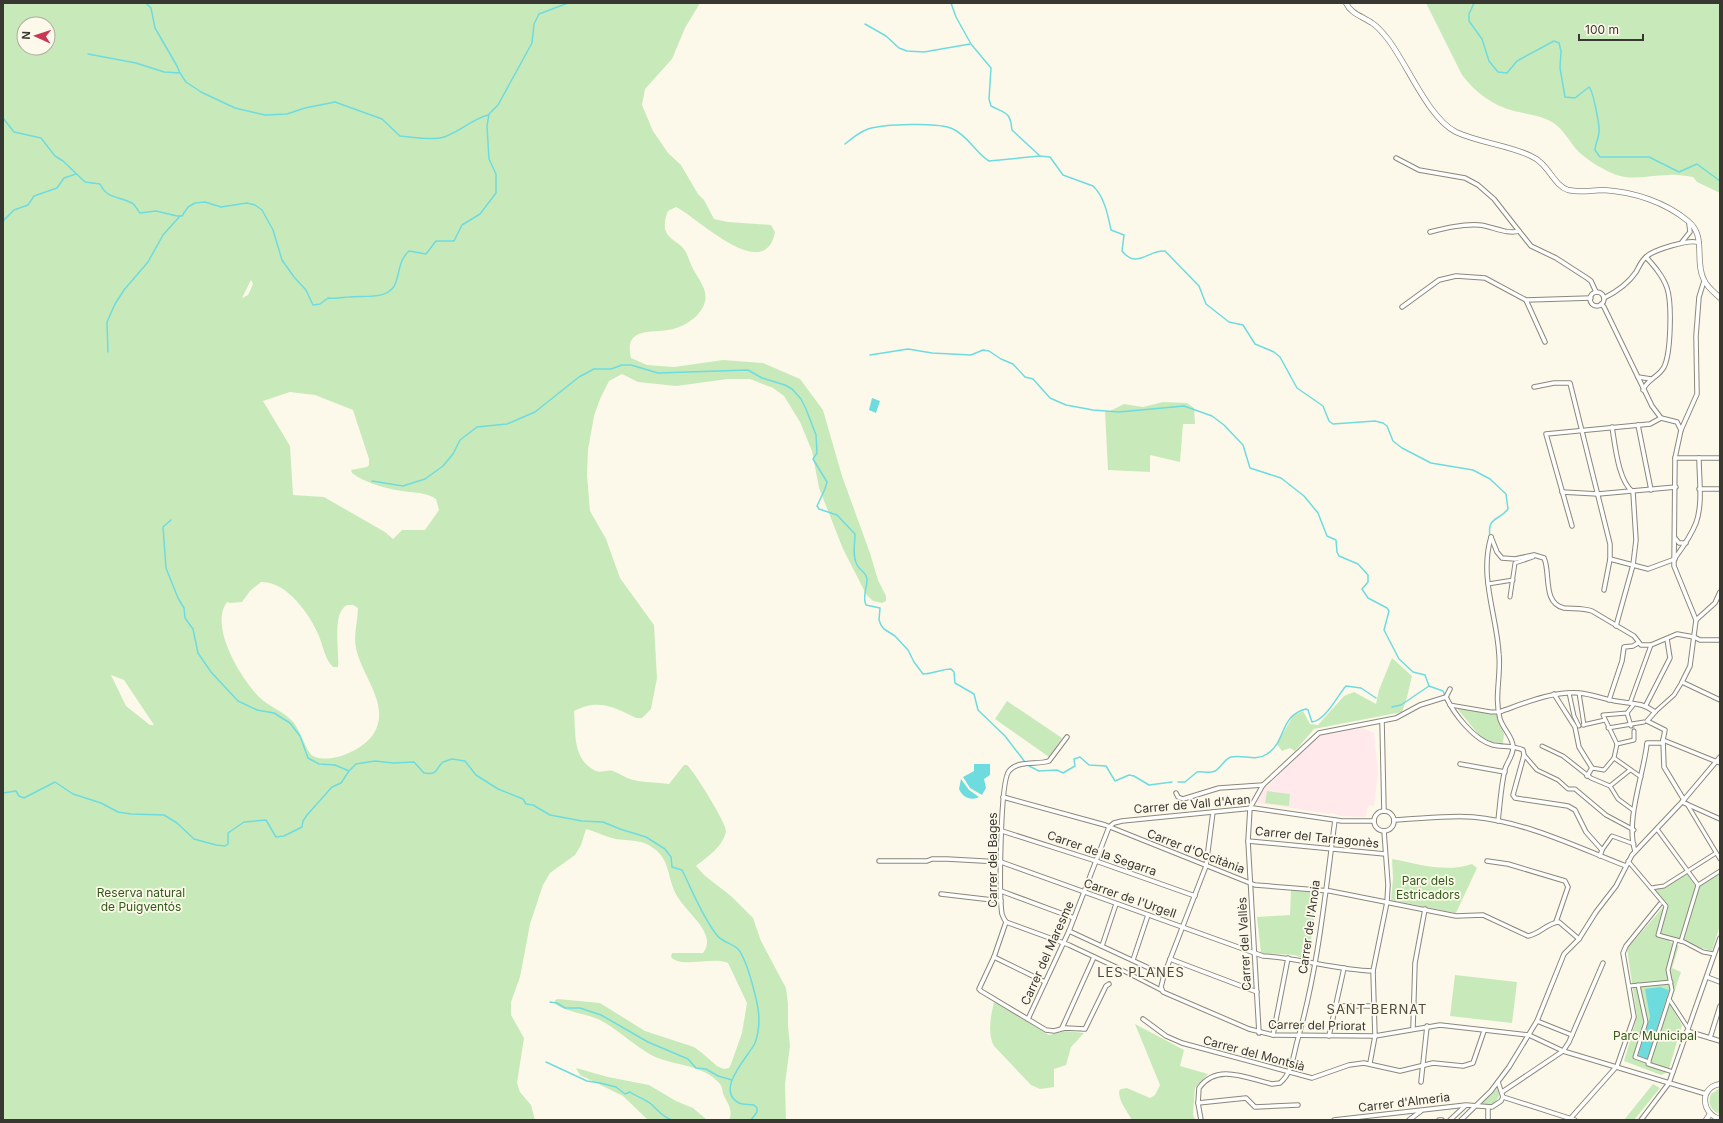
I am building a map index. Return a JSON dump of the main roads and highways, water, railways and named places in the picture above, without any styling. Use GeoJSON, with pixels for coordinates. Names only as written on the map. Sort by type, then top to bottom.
{"type":"FeatureCollection","features":[{"type":"Feature","properties":{"kind":"water"},"geometry":{"type":"Polygon","coordinates":[[[872,398],[880,401],[876,413],[869,410],[872,398]]]}},
{"type":"Feature","properties":{"kind":"water"},"geometry":{"type":"Polygon","coordinates":[[[974,764],[990,764],[990,775],[984,779],[986,788],[982,795],[970,788],[963,777],[974,771],[974,764]]]}},
{"type":"Feature","properties":{"kind":"water"},"geometry":{"type":"Polygon","coordinates":[[[961,779],[969,790],[979,797],[970,799],[963,795],[959,789],[961,779]]]}},
{"type":"Feature","properties":{"kind":"water"},"geometry":{"type":"Polygon","coordinates":[[[1660,987],[1669,990],[1647,1060],[1638,1056],[1650,1017],[1645,989],[1660,987]]]}},
{"type":"Feature","properties":{"kind":"waterway"},"geometry":{"type":"LineString","coordinates":[[146,3],[151,8],[155,28],[186,82],[201,92],[235,108],[265,115],[287,114],[305,108],[335,102],[382,119],[400,136],[428,139],[450,135],[477,119],[488,115]]}},
{"type":"Feature","properties":{"kind":"waterway"},"geometry":{"type":"LineString","coordinates":[[3,118],[14,132],[41,138],[55,156],[63,161],[85,182],[100,184],[107,193],[133,204],[140,213],[156,211],[182,216],[188,207],[195,203],[205,202],[221,207],[247,203],[255,205],[262,210],[273,230],[282,260],[294,277],[306,290],[313,305],[320,304],[328,298],[382,295],[393,288],[403,258],[409,251],[426,254],[436,241],[454,241],[462,225],[480,214],[496,193],[496,174],[489,159],[487,126],[489,114],[498,105],[532,43],[534,24],[539,14],[568,3]]}},
{"type":"Feature","properties":{"kind":"waterway"},"geometry":{"type":"LineString","coordinates":[[951,3],[956,17],[971,44],[991,68],[989,99],[991,106],[1004,112],[1010,119],[1012,130],[1040,156],[1050,157],[1063,175],[1093,186],[1097,190],[1105,206],[1111,230],[1124,235],[1122,251],[1127,256],[1133,259],[1138,259],[1159,251],[1165,251],[1199,286],[1206,304],[1229,322],[1243,325],[1255,344],[1274,352],[1280,357],[1297,388],[1323,406],[1329,421],[1333,424],[1375,421],[1383,423],[1387,426],[1393,441],[1402,448],[1431,463],[1473,470],[1490,479],[1506,494],[1508,509],[1492,522],[1490,526],[1490,537]]}},
{"type":"Feature","properties":{"kind":"waterway"},"geometry":{"type":"LineString","coordinates":[[1474,3],[1469,14],[1469,21],[1482,39],[1489,61],[1498,72],[1507,73],[1517,61],[1554,41],[1559,43],[1561,51],[1560,68],[1565,97],[1575,98],[1589,87],[1591,90],[1599,129],[1595,150],[1600,157],[1649,157],[1679,172],[1697,164],[1720,181]]}},
{"type":"Feature","properties":{"kind":"waterway"},"geometry":{"type":"LineString","coordinates":[[865,24],[886,36],[899,48],[907,51],[924,52],[970,44]]}},
{"type":"Feature","properties":{"kind":"waterway"},"geometry":{"type":"LineString","coordinates":[[88,54],[136,63],[164,72],[180,73]]}},
{"type":"Feature","properties":{"kind":"waterway"},"geometry":{"type":"LineString","coordinates":[[845,144],[856,135],[876,127],[911,124],[936,125],[953,129],[958,132],[984,158],[989,161],[1040,156]]}},
{"type":"Feature","properties":{"kind":"waterway"},"geometry":{"type":"LineString","coordinates":[[3,221],[14,210],[28,205],[34,196],[57,188],[64,178],[76,174]]}},
{"type":"Feature","properties":{"kind":"waterway"},"geometry":{"type":"LineString","coordinates":[[108,352],[107,322],[115,304],[124,290],[148,262],[163,235],[180,216]]}},
{"type":"Feature","properties":{"kind":"waterway"},"geometry":{"type":"LineString","coordinates":[[870,355],[908,349],[932,353],[971,355],[983,350],[989,351],[1001,359],[1013,364],[1025,377],[1033,379],[1050,398],[1066,405],[1093,410],[1119,412],[1184,406],[1212,416],[1224,425],[1243,445],[1250,468],[1281,478],[1304,496],[1318,513],[1327,536],[1336,540],[1337,552],[1339,556],[1358,564],[1368,575],[1368,582],[1362,589],[1368,598],[1387,608],[1389,611],[1384,630],[1399,659],[1413,672],[1425,675],[1429,686]]}},
{"type":"Feature","properties":{"kind":"waterway"},"geometry":{"type":"LineString","coordinates":[[372,481],[403,486],[425,479],[443,466],[453,454],[460,440],[477,427],[507,424],[535,412],[579,377],[594,369],[611,369],[622,365],[631,365],[658,373],[748,370],[762,378],[785,385],[792,389],[801,399],[816,435],[817,453],[813,459],[827,482],[817,506],[819,509],[837,515],[855,534],[855,561],[867,577],[864,599],[866,605],[880,608],[879,620],[881,625],[884,629],[895,636],[908,650],[914,662],[923,674],[951,669],[954,672],[955,683],[974,694],[978,710],[1005,736],[1025,762]]}},
{"type":"Feature","properties":{"kind":"waterway"},"geometry":{"type":"LineString","coordinates":[[171,520],[163,527],[166,568],[178,598],[184,608],[185,618],[193,629],[198,653],[211,672],[238,701],[257,710],[274,713],[290,723],[300,736],[308,758],[319,764],[335,765],[349,771]]}},
{"type":"Feature","properties":{"kind":"waterway"},"geometry":{"type":"LineString","coordinates":[[1178,782],[1185,782],[1197,772],[1215,771],[1231,757],[1240,756],[1254,758],[1267,754],[1278,742],[1291,717],[1297,712],[1306,709],[1308,710],[1312,722],[1317,720],[1327,712],[1346,686],[1361,688],[1376,698]]}},
{"type":"Feature","properties":{"kind":"waterway"},"geometry":{"type":"LineString","coordinates":[[1392,707],[1401,705],[1429,686],[1443,691],[1445,696]]}},
{"type":"Feature","properties":{"kind":"waterway"},"geometry":{"type":"LineString","coordinates":[[1029,766],[1039,771],[1057,770],[1063,773],[1075,766],[1074,759],[1080,757],[1089,765],[1106,766],[1115,781],[1129,775],[1134,776],[1149,785],[1172,782]]}},
{"type":"Feature","properties":{"kind":"waterway"},"geometry":{"type":"LineString","coordinates":[[3,793],[16,791],[19,796],[24,798],[55,782],[73,794],[101,803],[118,812],[164,815],[177,823],[194,839],[225,846],[228,844],[228,833],[244,822],[266,820],[276,837],[284,836],[302,827],[303,821],[307,815],[332,787],[341,783],[356,764],[375,761],[393,763],[414,762],[424,773],[434,773],[443,762],[452,759],[465,761],[476,775],[498,789],[523,799],[526,804],[533,805],[550,815],[582,821],[603,822],[646,837],[665,849],[671,857],[672,867],[682,870],[702,911],[718,937],[738,949],[745,962],[752,982],[757,1004],[759,1028],[755,1043],[735,1073],[731,1082],[730,1090],[732,1097],[739,1103],[754,1105],[757,1108],[757,1112],[751,1120]]}},
{"type":"Feature","properties":{"kind":"waterway"},"geometry":{"type":"LineString","coordinates":[[550,1002],[557,1003],[565,1008],[580,1008],[601,1015],[648,1042],[688,1059],[696,1068],[706,1069],[718,1076],[732,1080]]}},
{"type":"Feature","properties":{"kind":"waterway"},"geometry":{"type":"LineString","coordinates":[[3,1061],[3,1069]]}},
{"type":"Feature","properties":{"kind":"waterway"},"geometry":{"type":"LineString","coordinates":[[546,1062],[587,1081],[616,1087],[625,1094],[630,1092],[649,1102],[663,1115],[672,1120]]}},
{"type":"Feature","properties":{"kind":"tunnel"},"geometry":{"type":"LineString","coordinates":[[1633,726],[1634,731]]}},
{"type":"Feature","properties":{"kind":"district","name":"LES PLANES"},"geometry":{"type":"Point","coordinates":[1141,972]}},
{"type":"Feature","properties":{"kind":"district","name":"SANT BERNAT"},"geometry":{"type":"Point","coordinates":[1377,1009]}},
{"type":"Feature","properties":{"kind":"park label","name":"Parc dels Estricadors"},"geometry":{"type":"Point","coordinates":[1428,887]}},
{"type":"Feature","properties":{"kind":"park label","name":"Reserva natural de Puigventós"},"geometry":{"type":"Point","coordinates":[141,899]}},
{"type":"Feature","properties":{"kind":"park label","name":"Parc Municipal"},"geometry":{"type":"Point","coordinates":[1655,1035]}}]}
